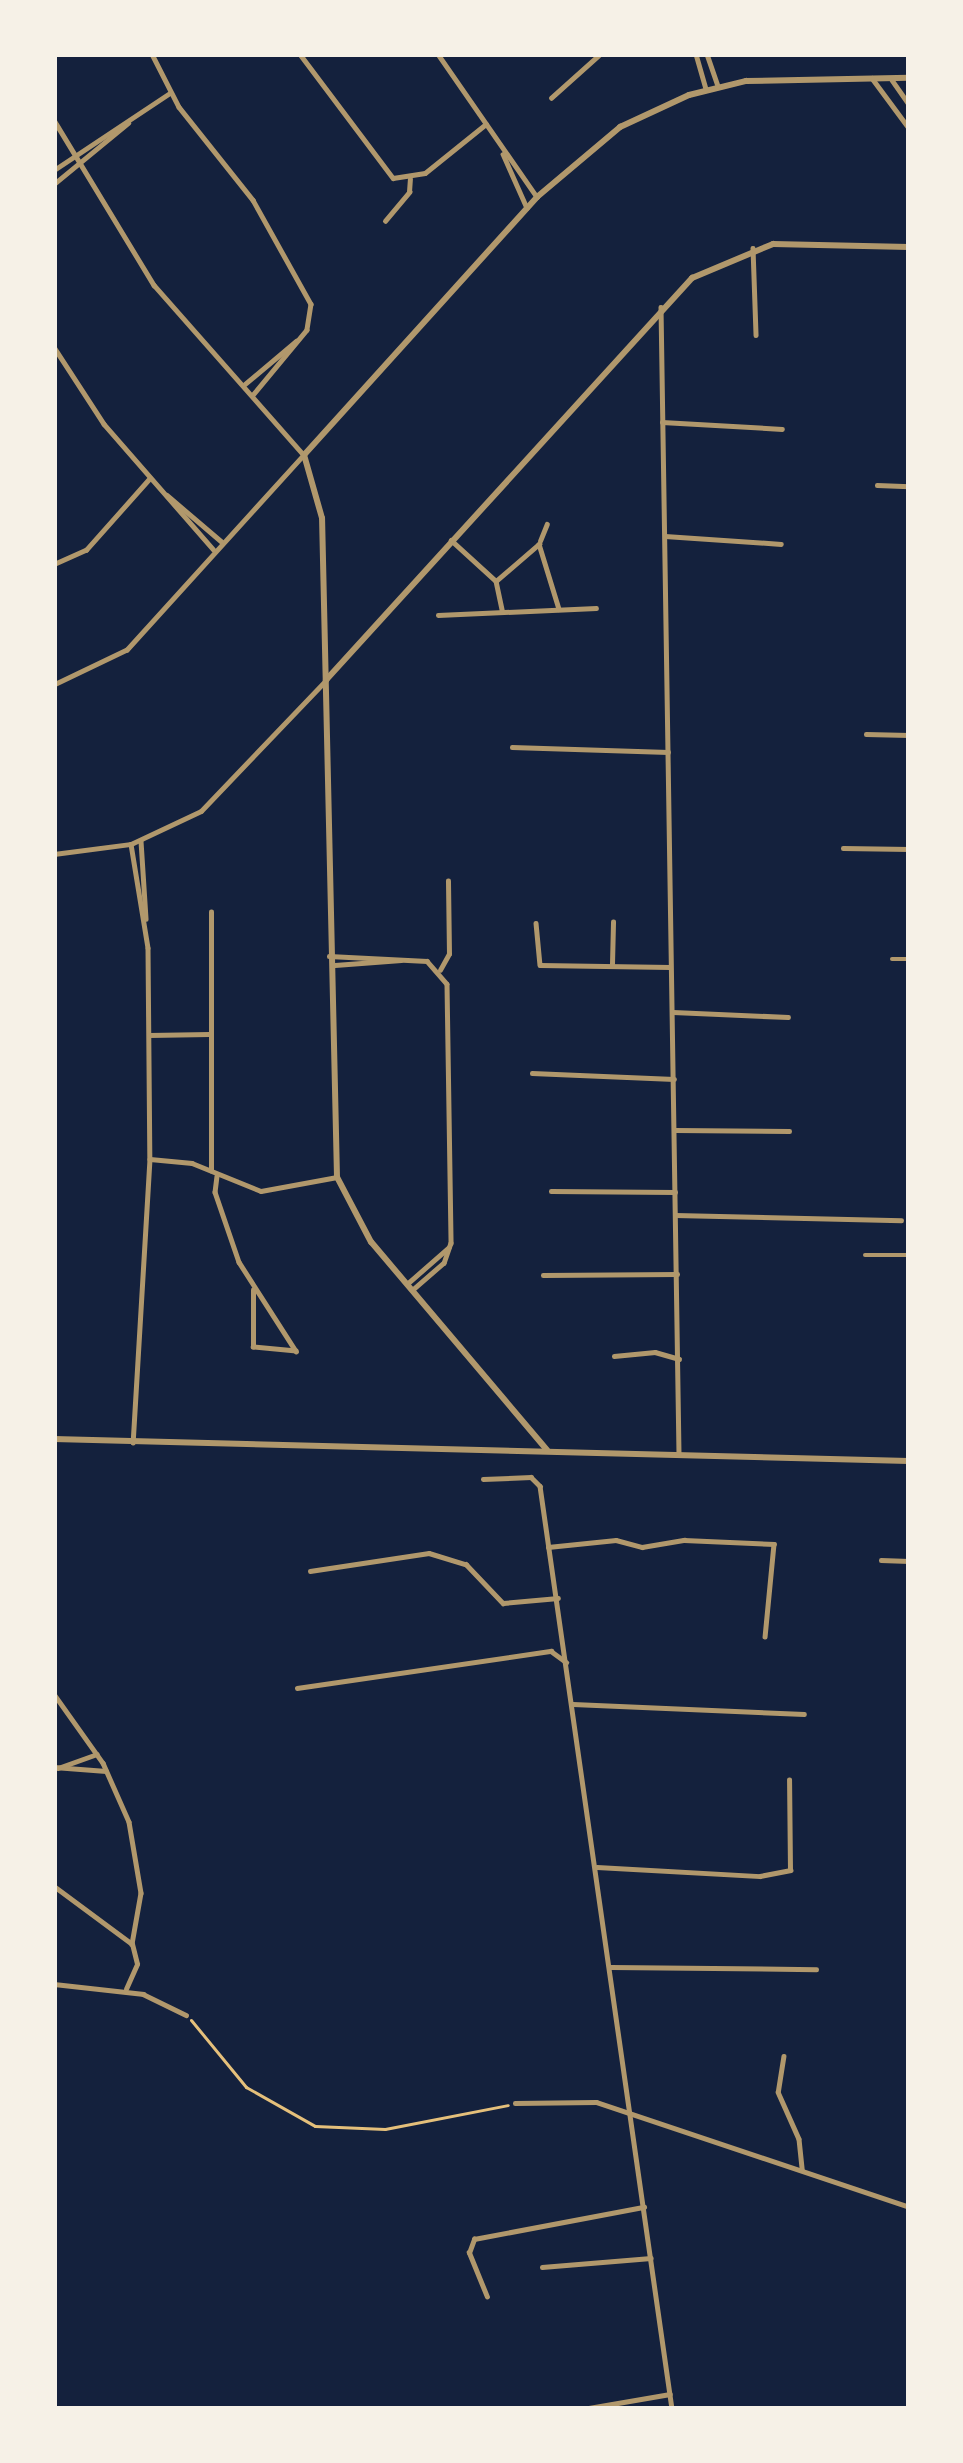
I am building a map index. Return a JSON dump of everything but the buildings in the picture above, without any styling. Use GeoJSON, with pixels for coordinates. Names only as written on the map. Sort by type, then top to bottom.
{"type":"FeatureCollection","features":[{"type":"Feature","properties":{"kind":"street"},"geometry":{"type":"LineString","coordinates":[[152,54],[170,93],[238,177],[305,291],[313,316],[253,396]]}},
{"type":"Feature","properties":{"kind":"street"},"geometry":{"type":"LineString","coordinates":[[301,54],[382,170],[410,179]]}},
{"type":"Feature","properties":{"kind":"street"},"geometry":{"type":"LineString","coordinates":[[438,54],[537,197]]}},
{"type":"Feature","properties":{"kind":"street"},"geometry":{"type":"LineString","coordinates":[[551,98],[599,54]]}},
{"type":"Feature","properties":{"kind":"street"},"geometry":{"type":"LineString","coordinates":[[696,54],[706,90]]}},
{"type":"Feature","properties":{"kind":"street"},"geometry":{"type":"LineString","coordinates":[[707,54],[718,86]]}},
{"type":"Feature","properties":{"kind":"street"},"geometry":{"type":"LineString","coordinates":[[872,78],[909,128]]}},
{"type":"Feature","properties":{"kind":"street"},"geometry":{"type":"LineString","coordinates":[[890,78],[909,104]]}},
{"type":"Feature","properties":{"kind":"street"},"geometry":{"type":"LineString","coordinates":[[54,685],[119,656],[537,197],[620,127],[718,86],[909,78]]}},
{"type":"Feature","properties":{"kind":"street"},"geometry":{"type":"LineString","coordinates":[[54,170],[170,93]]}},
{"type":"Feature","properties":{"kind":"street"},"geometry":{"type":"LineString","coordinates":[[54,184],[82,166],[131,119]]}},
{"type":"Feature","properties":{"kind":"street"},"geometry":{"type":"LineString","coordinates":[[54,120],[154,285],[304,455],[321,508],[337,1177],[359,1225],[548,1450]]}},
{"type":"Feature","properties":{"kind":"street"},"geometry":{"type":"LineString","coordinates":[[410,179],[486,124]]}},
{"type":"Feature","properties":{"kind":"street"},"geometry":{"type":"LineString","coordinates":[[501,148],[527,208]]}},
{"type":"Feature","properties":{"kind":"street"},"geometry":{"type":"LineString","coordinates":[[385,221],[410,192],[410,179]]}},
{"type":"Feature","properties":{"kind":"street"},"geometry":{"type":"LineString","coordinates":[[54,854],[141,841],[222,794],[661,308],[704,270],[753,248],[909,247]]}},
{"type":"Feature","properties":{"kind":"street"},"geometry":{"type":"LineString","coordinates":[[753,248],[756,335]]}},
{"type":"Feature","properties":{"kind":"street"},"geometry":{"type":"LineString","coordinates":[[661,308],[679,1453]]}},
{"type":"Feature","properties":{"kind":"street"},"geometry":{"type":"LineString","coordinates":[[243,386],[300,338]]}},
{"type":"Feature","properties":{"kind":"street"},"geometry":{"type":"LineString","coordinates":[[54,347],[150,478],[215,551]]}},
{"type":"Feature","properties":{"kind":"street"},"geometry":{"type":"LineString","coordinates":[[662,422],[782,429]]}},
{"type":"Feature","properties":{"kind":"street"},"geometry":{"type":"LineString","coordinates":[[54,564],[86,550],[150,478]]}},
{"type":"Feature","properties":{"kind":"street"},"geometry":{"type":"LineString","coordinates":[[877,485],[909,486]]}},
{"type":"Feature","properties":{"kind":"street"},"geometry":{"type":"LineString","coordinates":[[163,492],[223,543]]}},
{"type":"Feature","properties":{"kind":"street"},"geometry":{"type":"LineString","coordinates":[[496,581],[539,544],[547,524]]}},
{"type":"Feature","properties":{"kind":"street"},"geometry":{"type":"LineString","coordinates":[[665,536],[782,544]]}},
{"type":"Feature","properties":{"kind":"street"},"geometry":{"type":"LineString","coordinates":[[452,540],[496,581],[502,612]]}},
{"type":"Feature","properties":{"kind":"street"},"geometry":{"type":"LineString","coordinates":[[539,544],[560,609]]}},
{"type":"Feature","properties":{"kind":"street"},"geometry":{"type":"LineString","coordinates":[[439,614],[596,608]]}},
{"type":"Feature","properties":{"kind":"street"},"geometry":{"type":"LineString","coordinates":[[866,734],[909,735]]}},
{"type":"Feature","properties":{"kind":"street"},"geometry":{"type":"LineString","coordinates":[[512,747],[668,752]]}},
{"type":"Feature","properties":{"kind":"street"},"geometry":{"type":"LineString","coordinates":[[134,1442],[150,1160],[141,841]]}},
{"type":"Feature","properties":{"kind":"street"},"geometry":{"type":"LineString","coordinates":[[131,844],[145,925]]}},
{"type":"Feature","properties":{"kind":"street"},"geometry":{"type":"LineString","coordinates":[[843,848],[909,848]]}},
{"type":"Feature","properties":{"kind":"street"},"geometry":{"type":"LineString","coordinates":[[440,970],[449,954],[448,881]]}},
{"type":"Feature","properties":{"kind":"street"},"geometry":{"type":"LineString","coordinates":[[211,912],[211,1171]]}},
{"type":"Feature","properties":{"kind":"street"},"geometry":{"type":"LineString","coordinates":[[612,966],[613,922]]}},
{"type":"Feature","properties":{"kind":"street"},"geometry":{"type":"LineString","coordinates":[[536,923],[540,965],[671,967]]}},
{"type":"Feature","properties":{"kind":"street"},"geometry":{"type":"LineString","coordinates":[[329,960],[406,959],[440,970],[448,989],[451,1243],[444,1263],[409,1288]]}},
{"type":"Feature","properties":{"kind":"street"},"geometry":{"type":"LineString","coordinates":[[892,959],[909,959]]}},
{"type":"Feature","properties":{"kind":"street"},"geometry":{"type":"LineString","coordinates":[[673,1012],[788,1017]]}},
{"type":"Feature","properties":{"kind":"street"},"geometry":{"type":"LineString","coordinates":[[149,1035],[212,1034]]}},
{"type":"Feature","properties":{"kind":"street"},"geometry":{"type":"LineString","coordinates":[[532,1073],[674,1079]]}},
{"type":"Feature","properties":{"kind":"street"},"geometry":{"type":"LineString","coordinates":[[675,1130],[789,1131]]}},
{"type":"Feature","properties":{"kind":"street"},"geometry":{"type":"LineString","coordinates":[[150,1160],[211,1171],[271,1192],[337,1177]]}},
{"type":"Feature","properties":{"kind":"street"},"geometry":{"type":"LineString","coordinates":[[218,1176],[223,1220],[254,1290],[294,1337],[296,1351],[254,1347],[254,1290]]}},
{"type":"Feature","properties":{"kind":"street"},"geometry":{"type":"LineString","coordinates":[[550,1191],[675,1192]]}},
{"type":"Feature","properties":{"kind":"street"},"geometry":{"type":"LineString","coordinates":[[676,1214],[901,1220]]}},
{"type":"Feature","properties":{"kind":"street"},"geometry":{"type":"LineString","coordinates":[[865,1255],[909,1256]]}},
{"type":"Feature","properties":{"kind":"street"},"geometry":{"type":"LineString","coordinates":[[543,1275],[677,1274]]}},
{"type":"Feature","properties":{"kind":"street"},"geometry":{"type":"LineString","coordinates":[[614,1356],[655,1352],[679,1360]]}},
{"type":"Feature","properties":{"kind":"street"},"geometry":{"type":"LineString","coordinates":[[54,1439],[909,1461]]}},
{"type":"Feature","properties":{"kind":"street"},"geometry":{"type":"LineString","coordinates":[[483,1479],[536,1479],[558,1598],[672,2409]]}},
{"type":"Feature","properties":{"kind":"street"},"geometry":{"type":"LineString","coordinates":[[548,1547],[774,1544],[765,1636]]}},
{"type":"Feature","properties":{"kind":"street"},"geometry":{"type":"LineString","coordinates":[[310,1571],[429,1553],[466,1564],[503,1603],[558,1598]]}},
{"type":"Feature","properties":{"kind":"street"},"geometry":{"type":"LineString","coordinates":[[881,1560],[909,1561]]}},
{"type":"Feature","properties":{"kind":"street"},"geometry":{"type":"LineString","coordinates":[[297,1688],[551,1651],[566,1662]]}},
{"type":"Feature","properties":{"kind":"street"},"geometry":{"type":"LineString","coordinates":[[54,1694],[107,1770],[138,1859],[140,1913],[132,1944],[137,1964],[125,1991]]}},
{"type":"Feature","properties":{"kind":"street"},"geometry":{"type":"LineString","coordinates":[[573,1704],[804,1714]]}},
{"type":"Feature","properties":{"kind":"street"},"geometry":{"type":"LineString","coordinates":[[54,1767],[98,1754]]}},
{"type":"Feature","properties":{"kind":"street"},"geometry":{"type":"LineString","coordinates":[[54,1767],[107,1770]]}},
{"type":"Feature","properties":{"kind":"street"},"geometry":{"type":"LineString","coordinates":[[597,1867],[790,1870],[789,1780]]}},
{"type":"Feature","properties":{"kind":"street"},"geometry":{"type":"LineString","coordinates":[[54,1886],[132,1944]]}},
{"type":"Feature","properties":{"kind":"street"},"geometry":{"type":"LineString","coordinates":[[610,1967],[816,1969]]}},
{"type":"Feature","properties":{"kind":"street"},"geometry":{"type":"LineString","coordinates":[[54,1984],[125,1991],[186,2015]]}},
{"type":"Feature","properties":{"kind":"street"},"geometry":{"type":"LineString","coordinates":[[784,2056],[778,2092],[799,2139],[802,2173]]}},
{"type":"Feature","properties":{"kind":"street"},"geometry":{"type":"LineString","coordinates":[[515,2103],[596,2102],[909,2207]]}},
{"type":"Feature","properties":{"kind":"street"},"geometry":{"type":"LineString","coordinates":[[487,2297],[469,2253],[474,2239],[644,2207]]}},
{"type":"Feature","properties":{"kind":"street"},"geometry":{"type":"LineString","coordinates":[[542,2267],[651,2258]]}},
{"type":"Feature","properties":{"kind":"street"},"geometry":{"type":"LineString","coordinates":[[583,2409],[670,2394]]}},
{"type":"Feature","properties":{"kind":"path"},"geometry":{"type":"LineString","coordinates":[[186,2015],[246,2087],[315,2126],[385,2129],[515,2103]]}}]}
